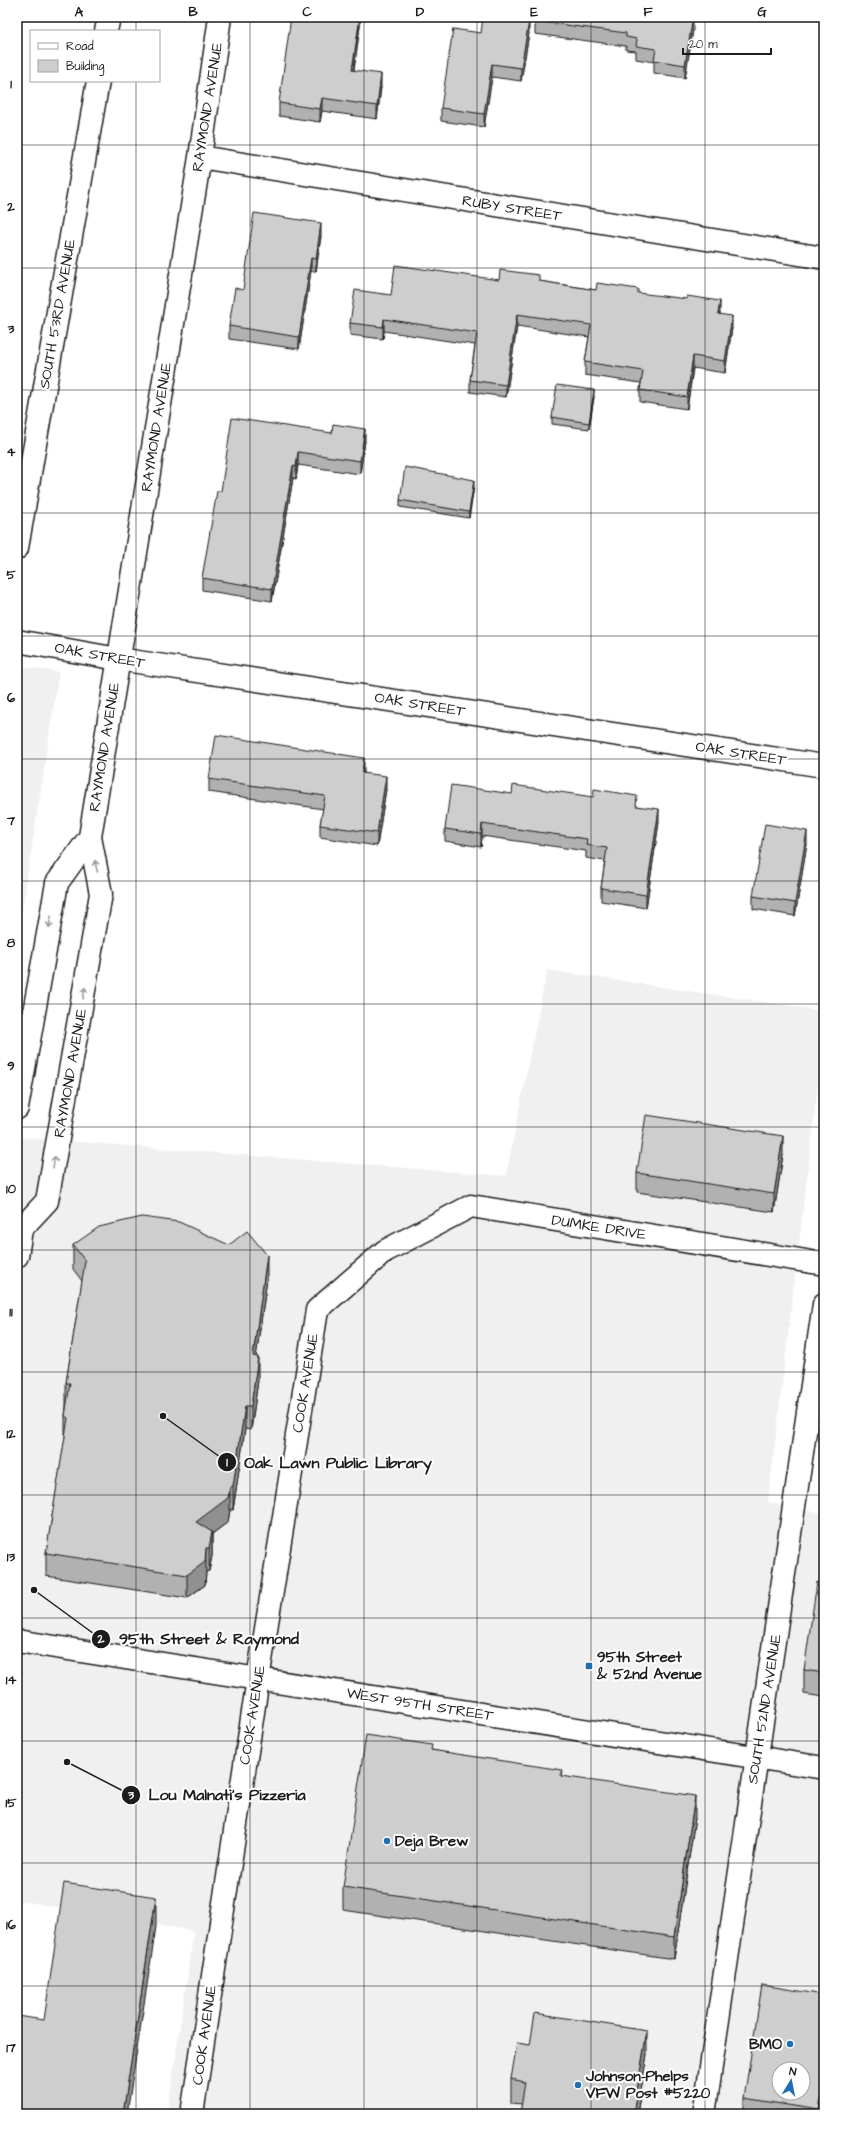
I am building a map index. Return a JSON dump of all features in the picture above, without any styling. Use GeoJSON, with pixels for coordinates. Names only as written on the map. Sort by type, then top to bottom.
{"type":"FeatureCollection","features":[{"type":"Feature","properties":{"kind":"street"},"geometry":{"type":"LineString","coordinates":[[106,30],[109,17]]}},
{"type":"Feature","properties":{"kind":"street","name":"RAYMOND AVENUE"},"geometry":{"type":"LineString","coordinates":[[17,1256],[19,1225],[47,1201],[102,894],[90,837],[200,158],[220,17]]}},
{"type":"Feature","properties":{"kind":"street","name":"SOUTH 53RD AVENUE"},"geometry":{"type":"LineString","coordinates":[[17,548],[98,82]]}},
{"type":"Feature","properties":{"kind":"street","name":"RUBY STREET"},"geometry":{"type":"LineString","coordinates":[[200,158],[824,258]]}},
{"type":"Feature","properties":{"kind":"street","name":"OAK STREET"},"geometry":{"type":"LineString","coordinates":[[17,641],[118,659],[824,766]]}},
{"type":"Feature","properties":{"kind":"street","name":"RAYMOND AVENUE"},"geometry":{"type":"LineString","coordinates":[[17,1108],[57,884],[90,837]]}},
{"type":"Feature","properties":{"kind":"street","name":"DUMKE DRIVE"},"geometry":{"type":"LineString","coordinates":[[384,1252],[472,1206],[824,1264]]}},
{"type":"Feature","properties":{"kind":"street","name":"COOK AVENUE"},"geometry":{"type":"LineString","coordinates":[[192,2114],[258,1679],[317,1310],[384,1252]]}},
{"type":"Feature","properties":{"kind":"street","name":"SOUTH 52ND AVENUE"},"geometry":{"type":"LineString","coordinates":[[704,2114],[824,1304]]}},
{"type":"Feature","properties":{"kind":"street","name":"WEST 95TH STREET"},"geometry":{"type":"LineString","coordinates":[[17,1641],[824,1768]]}},
{"type":"Feature","properties":{"kind":"shaded area"},"geometry":{"type":"Polygon","coordinates":[[[17,666],[59,672],[17,943],[17,666]]]}},
{"type":"Feature","properties":{"kind":"shaded area"},"geometry":{"type":"Polygon","coordinates":[[[547,970],[824,1011],[824,1035],[768,1502],[824,1514],[824,2114],[167,2114],[194,1931],[17,1900],[17,1137],[506,1176],[547,970]]]}},
{"type":"Feature","properties":{"kind":"building"},"geometry":{"type":"Polygon","coordinates":[[[291,17],[360,17],[352,70],[381,74],[377,106],[322,98],[320,109],[279,103],[291,17]]]}},
{"type":"Feature","properties":{"kind":"building"},"geometry":{"type":"Polygon","coordinates":[[[483,17],[504,17],[529,21],[521,68],[492,64],[484,114],[441,108],[453,29],[481,33],[483,17]]]}},
{"type":"Feature","properties":{"kind":"building"},"geometry":{"type":"Polygon","coordinates":[[[535,17],[693,17],[685,65],[654,60],[656,49],[636,46],[637,39],[626,37],[626,33],[535,21],[535,17]]]}},
{"type":"Feature","properties":{"kind":"building"},"geometry":{"type":"Polygon","coordinates":[[[824,153],[824,180],[820,180],[824,153]]]}},
{"type":"Feature","properties":{"kind":"building"},"geometry":{"type":"Polygon","coordinates":[[[254,213],[321,223],[316,259],[311,258],[299,337],[229,326],[235,288],[243,290],[254,213]]]}},
{"type":"Feature","properties":{"kind":"building"},"geometry":{"type":"Polygon","coordinates":[[[395,265],[499,280],[500,270],[539,275],[539,281],[596,290],[597,283],[638,289],[638,293],[687,299],[687,296],[720,301],[718,314],[732,316],[725,361],[693,356],[687,397],[640,390],[643,371],[585,362],[591,325],[517,314],[506,385],[470,380],[477,333],[384,319],[383,327],[350,323],[355,290],[391,295],[395,265]]]}},
{"type":"Feature","properties":{"kind":"building"},"geometry":{"type":"Polygon","coordinates":[[[557,385],[594,390],[589,423],[552,417],[557,385]]]}},
{"type":"Feature","properties":{"kind":"building"},"geometry":{"type":"Polygon","coordinates":[[[232,418],[332,433],[333,424],[365,429],[360,461],[298,452],[296,467],[293,466],[272,589],[202,578],[217,491],[221,491],[232,418]]]}},
{"type":"Feature","properties":{"kind":"building"},"geometry":{"type":"Polygon","coordinates":[[[405,467],[474,480],[469,512],[400,500],[405,467]]]}},
{"type":"Feature","properties":{"kind":"building"},"geometry":{"type":"Polygon","coordinates":[[[216,735],[364,758],[362,773],[386,776],[377,833],[320,825],[325,796],[209,779],[216,735]]]}},
{"type":"Feature","properties":{"kind":"building"},"geometry":{"type":"Polygon","coordinates":[[[451,785],[512,794],[513,785],[593,797],[594,789],[637,796],[636,806],[659,809],[646,895],[601,888],[607,848],[586,845],[587,839],[482,824],[481,834],[445,829],[451,785]]]}},
{"type":"Feature","properties":{"kind":"building"},"geometry":{"type":"Polygon","coordinates":[[[765,824],[807,831],[795,903],[753,896],[765,824]]]}},
{"type":"Feature","properties":{"kind":"building"},"geometry":{"type":"Polygon","coordinates":[[[646,1115],[783,1136],[774,1194],[637,1173],[646,1115]]]}},
{"type":"Feature","properties":{"kind":"building"},"geometry":{"type":"Polygon","coordinates":[[[142,1217],[179,1222],[229,1245],[247,1231],[267,1255],[253,1356],[258,1357],[251,1406],[245,1406],[233,1486],[230,1487],[228,1498],[196,1522],[212,1532],[209,1548],[206,1548],[205,1562],[187,1575],[46,1553],[68,1418],[65,1416],[70,1383],[66,1383],[85,1261],[73,1245],[99,1227],[142,1217]]]}},
{"type":"Feature","properties":{"kind":"building"},"geometry":{"type":"Polygon","coordinates":[[[817,1582],[824,1583],[824,1673],[804,1670],[817,1582]]]}},
{"type":"Feature","properties":{"kind":"building"},"geometry":{"type":"Polygon","coordinates":[[[366,1735],[432,1745],[431,1750],[562,1770],[561,1776],[695,1796],[674,1937],[343,1887],[366,1735]]]}},
{"type":"Feature","properties":{"kind":"building"},"geometry":{"type":"Polygon","coordinates":[[[64,1883],[156,1897],[123,2114],[17,2114],[17,2016],[44,2020],[64,1883]]]}},
{"type":"Feature","properties":{"kind":"building","name":"BMO"},"geometry":{"type":"Polygon","coordinates":[[[762,1985],[824,1995],[824,2094],[822,2095],[819,2110],[744,2098],[762,1985]]]}},
{"type":"Feature","properties":{"kind":"building","name":"Johnson-Phelps VFW Post #5220"},"geometry":{"type":"Polygon","coordinates":[[[535,2013],[647,2031],[633,2114],[520,2114],[525,2082],[511,2079],[517,2043],[530,2045],[535,2013]]]}},
{"type":"Feature","properties":{"kind":"place","name":"Oak Lawn Public Library"},"geometry":{"type":"Point","coordinates":[163,1416]}},
{"type":"Feature","properties":{"kind":"place","name":"95th Street & Raymond"},"geometry":{"type":"Point","coordinates":[34,1590]}},
{"type":"Feature","properties":{"kind":"place","name":"95th Street & 52nd Avenue"},"geometry":{"type":"Point","coordinates":[589,1666]}},
{"type":"Feature","properties":{"kind":"place","name":"Lou Malnati's Pizzeria"},"geometry":{"type":"Point","coordinates":[67,1762]}},
{"type":"Feature","properties":{"kind":"place","name":"Deja Brew"},"geometry":{"type":"Point","coordinates":[387,1841]}},
{"type":"Feature","properties":{"kind":"place","name":"BMO"},"geometry":{"type":"Point","coordinates":[790,2044]}},
{"type":"Feature","properties":{"kind":"place","name":"Johnson-Phelps VFW Post #5220"},"geometry":{"type":"Point","coordinates":[578,2085]}}]}
